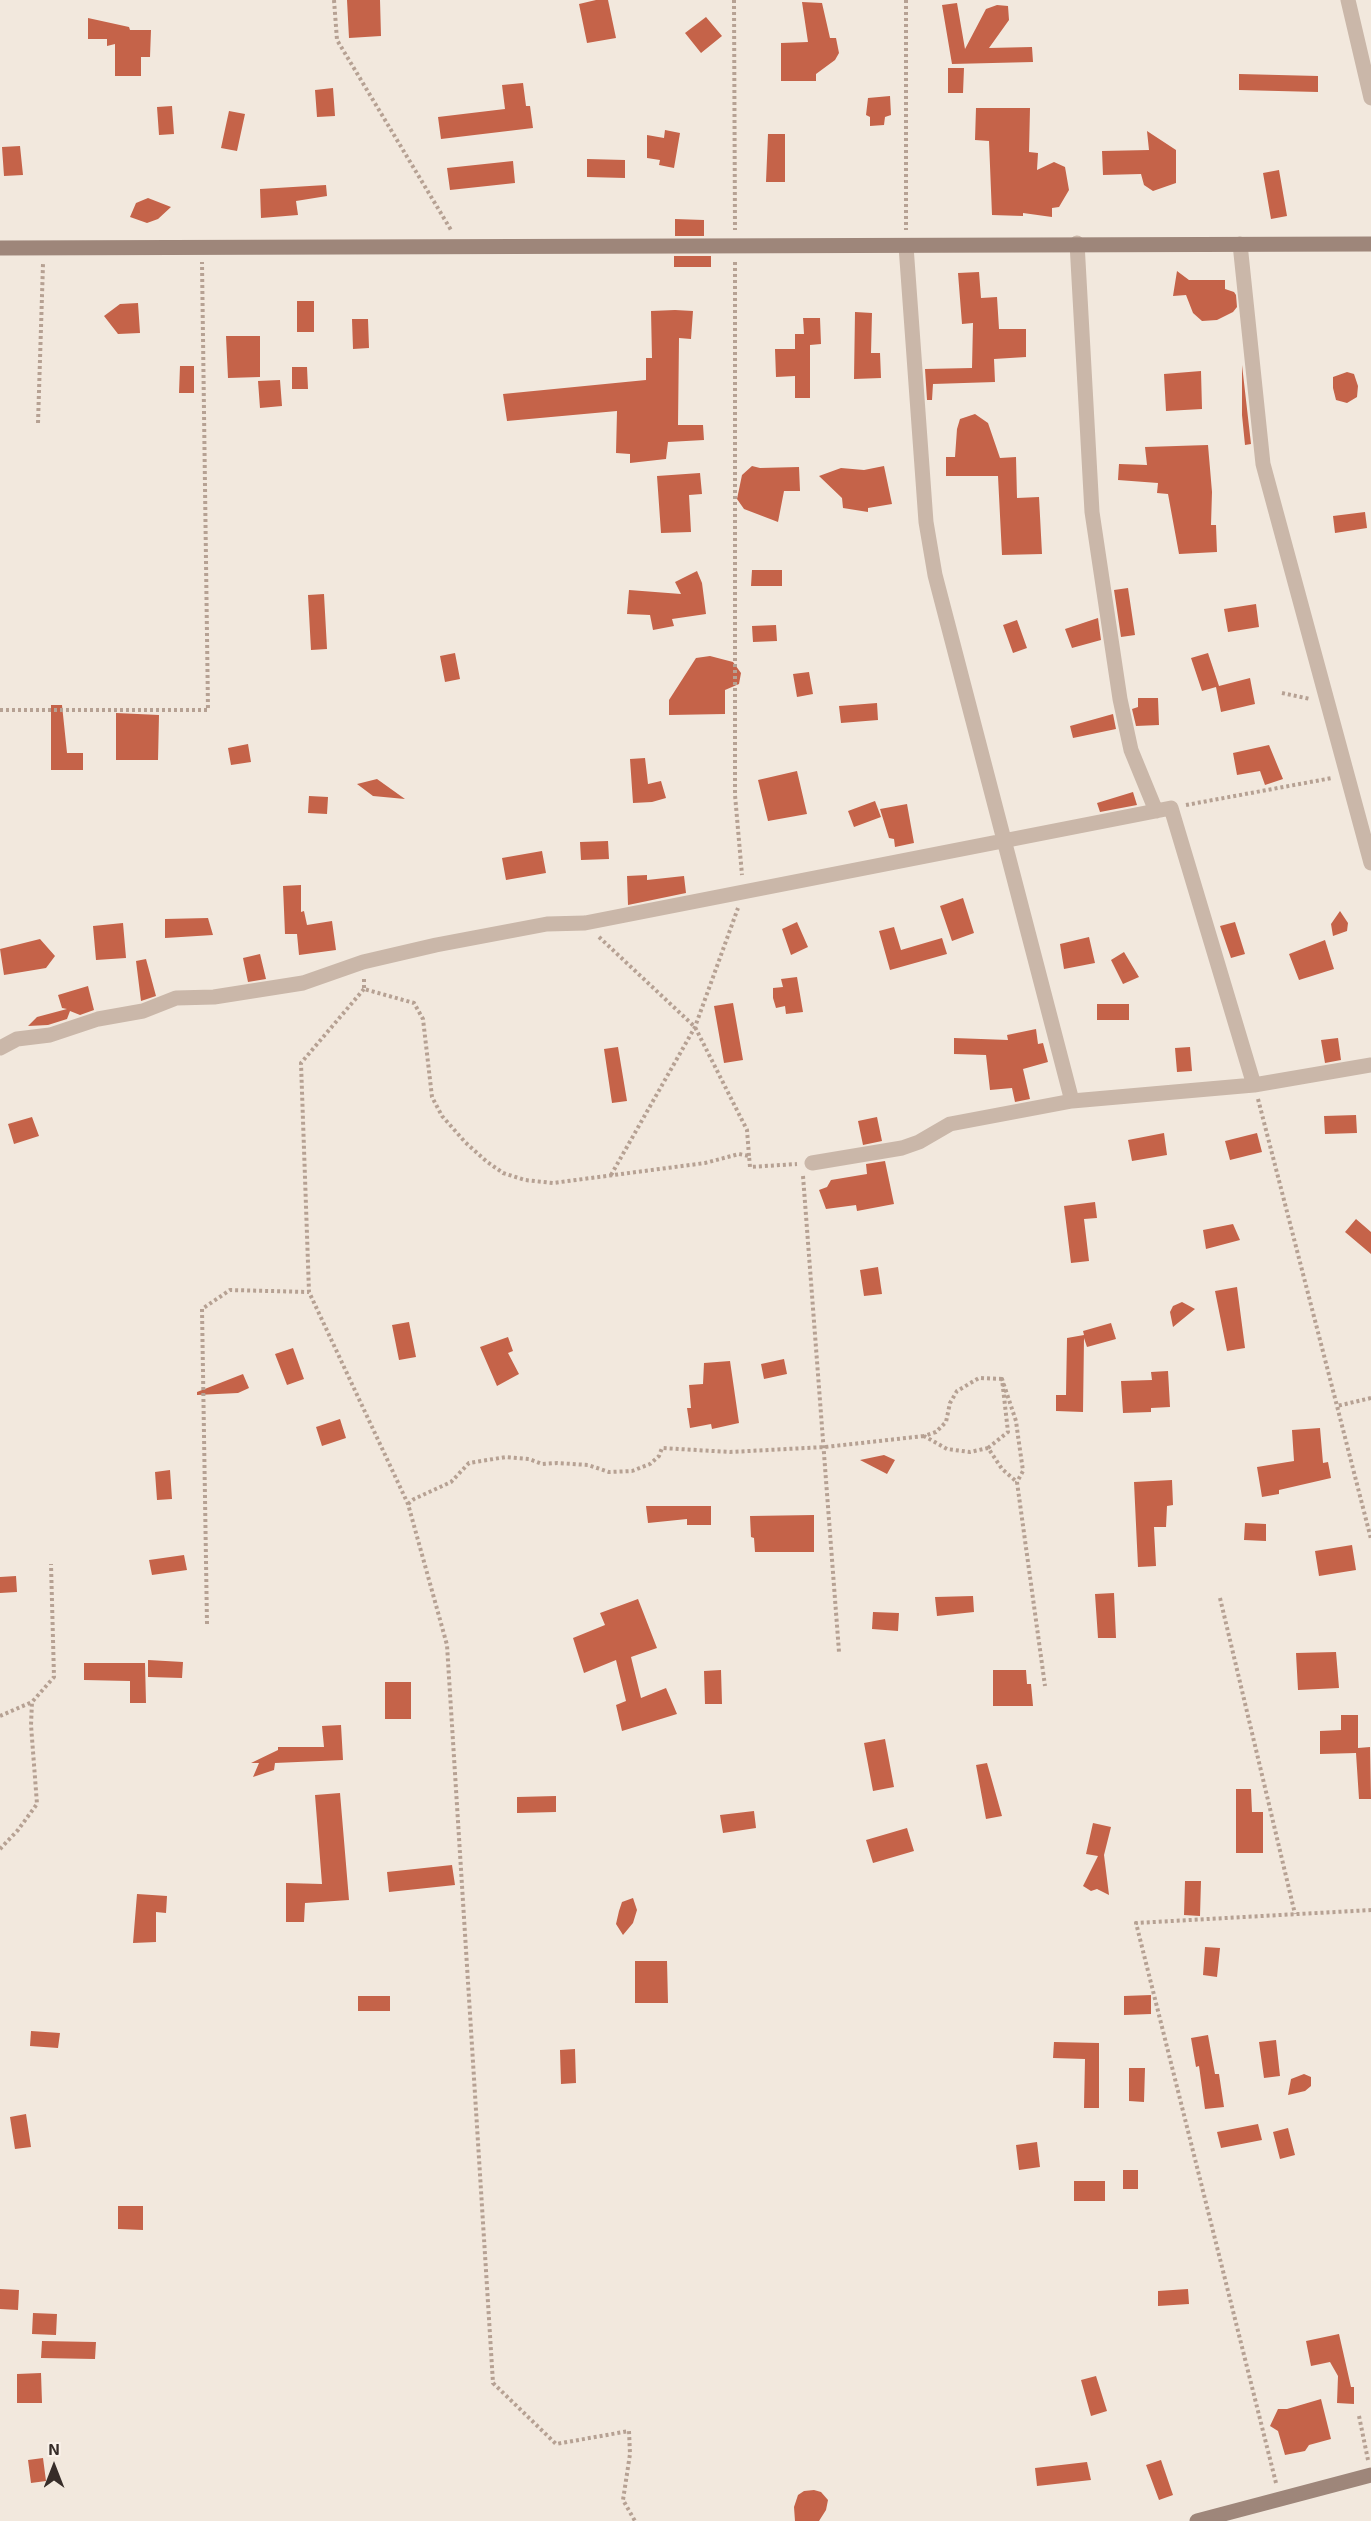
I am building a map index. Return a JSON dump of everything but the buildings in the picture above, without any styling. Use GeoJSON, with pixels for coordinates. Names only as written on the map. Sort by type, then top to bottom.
{"type":"FeatureCollection","features":[{"type":"Feature","properties":{"kind":"street"},"geometry":{"type":"LineString","coordinates":[[1348,0],[1371,98]]}},
{"type":"Feature","properties":{"kind":"street"},"geometry":{"type":"LineString","coordinates":[[1077,243],[1092,512],[1120,699],[1131,750],[1164,809],[1254,1085]]}},
{"type":"Feature","properties":{"kind":"street"},"geometry":{"type":"LineString","coordinates":[[0,248],[735,247],[1077,243],[1371,244]]}},
{"type":"Feature","properties":{"kind":"street"},"geometry":{"type":"LineString","coordinates":[[1240,244],[1263,464],[1371,863]]}},
{"type":"Feature","properties":{"kind":"street"},"geometry":{"type":"LineString","coordinates":[[906,246],[926,522],[935,575],[1072,1101]]}},
{"type":"Feature","properties":{"kind":"street"},"geometry":{"type":"LineString","coordinates":[[0,1048],[17,1039],[50,1035],[98,1019],[138,1012],[176,998],[214,997],[303,983],[363,962],[436,945],[547,924],[585,923],[1164,809]]}},
{"type":"Feature","properties":{"kind":"street"},"geometry":{"type":"LineString","coordinates":[[807,1163],[902,1148],[919,1142],[950,1124],[1072,1101],[1254,1085],[1371,1065]]}},
{"type":"Feature","properties":{"kind":"street"},"geometry":{"type":"LineString","coordinates":[[1197,2521],[1280,2498],[1370,2469]]}},
{"type":"Feature","properties":{"kind":"path"},"geometry":{"type":"LineString","coordinates":[[334,0],[337,40],[462,248]]}},
{"type":"Feature","properties":{"kind":"path"},"geometry":{"type":"LineString","coordinates":[[611,1175],[695,1027],[744,892],[735,795],[734,0]]}},
{"type":"Feature","properties":{"kind":"path"},"geometry":{"type":"LineString","coordinates":[[906,0],[906,246]]}},
{"type":"Feature","properties":{"kind":"path"},"geometry":{"type":"LineString","coordinates":[[38,423],[43,248]]}},
{"type":"Feature","properties":{"kind":"path"},"geometry":{"type":"LineString","coordinates":[[0,710],[208,710],[202,248]]}},
{"type":"Feature","properties":{"kind":"path"},"geometry":{"type":"LineString","coordinates":[[1282,693],[1321,701],[1327,705]]}},
{"type":"Feature","properties":{"kind":"path"},"geometry":{"type":"LineString","coordinates":[[1164,809],[1346,776]]}},
{"type":"Feature","properties":{"kind":"path"},"geometry":{"type":"LineString","coordinates":[[585,923],[695,1027],[747,1130],[750,1167],[807,1163],[839,1652]]}},
{"type":"Feature","properties":{"kind":"path"},"geometry":{"type":"LineString","coordinates":[[363,962],[364,990],[301,1063],[309,1292],[408,1504],[447,1645],[493,2383],[556,2444],[629,2431],[630,2454],[622,2500],[635,2521]]}},
{"type":"Feature","properties":{"kind":"path"},"geometry":{"type":"LineString","coordinates":[[364,990],[414,1003],[423,1019],[432,1097],[442,1116],[465,1142],[503,1173],[525,1180],[553,1183],[705,1163],[739,1154],[749,1156]]}},
{"type":"Feature","properties":{"kind":"path"},"geometry":{"type":"LineString","coordinates":[[1254,1085],[1371,1539]]}},
{"type":"Feature","properties":{"kind":"path"},"geometry":{"type":"LineString","coordinates":[[207,1624],[202,1309],[230,1290],[309,1292]]}},
{"type":"Feature","properties":{"kind":"path"},"geometry":{"type":"LineString","coordinates":[[408,1504],[451,1482],[469,1462],[506,1457],[529,1459],[542,1464],[557,1462],[588,1466],[609,1472],[632,1471],[650,1464],[659,1456],[662,1448],[730,1452],[825,1447],[924,1436],[936,1432],[946,1422],[950,1403],[957,1391],[979,1378],[1002,1379]]}},
{"type":"Feature","properties":{"kind":"path"},"geometry":{"type":"LineString","coordinates":[[924,1436],[947,1449],[970,1452],[988,1448],[1008,1432],[1002,1379]]}},
{"type":"Feature","properties":{"kind":"path"},"geometry":{"type":"LineString","coordinates":[[1002,1379],[1016,1421],[1023,1471],[1017,1482],[1045,1686]]}},
{"type":"Feature","properties":{"kind":"path"},"geometry":{"type":"LineString","coordinates":[[1337,1406],[1371,1398]]}},
{"type":"Feature","properties":{"kind":"path"},"geometry":{"type":"LineString","coordinates":[[988,1448],[1002,1469],[1017,1482]]}},
{"type":"Feature","properties":{"kind":"path"},"geometry":{"type":"LineString","coordinates":[[0,1716],[32,1702],[54,1677],[51,1564]]}},
{"type":"Feature","properties":{"kind":"path"},"geometry":{"type":"LineString","coordinates":[[1220,1598],[1295,1914]]}},
{"type":"Feature","properties":{"kind":"path"},"geometry":{"type":"LineString","coordinates":[[0,1849],[18,1830],[37,1804],[32,1755],[32,1702]]}},
{"type":"Feature","properties":{"kind":"path"},"geometry":{"type":"LineString","coordinates":[[1280,2498],[1136,1923],[1371,1910]]}},
{"type":"Feature","properties":{"kind":"path"},"geometry":{"type":"LineString","coordinates":[[1359,2416],[1370,2469]]}}]}
